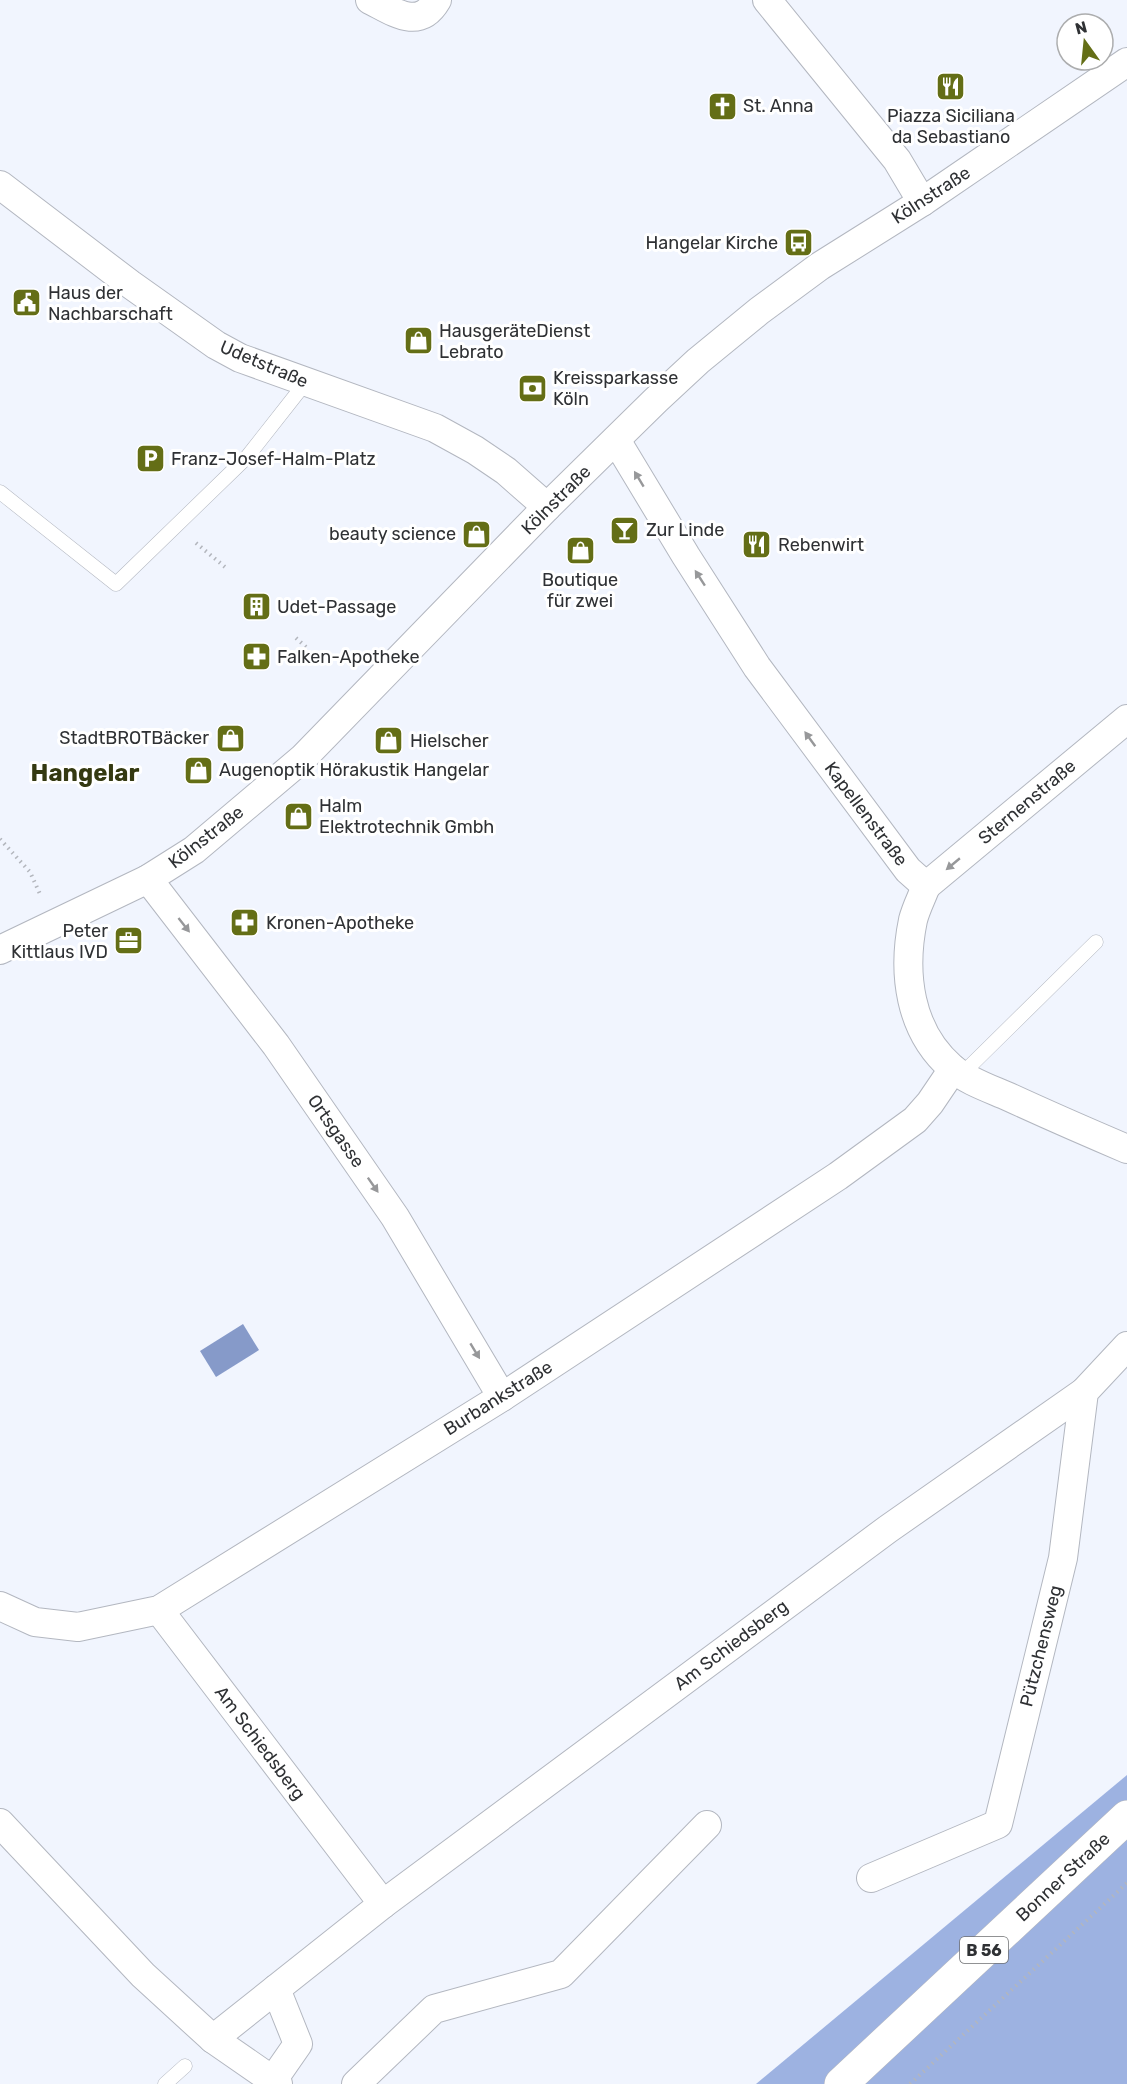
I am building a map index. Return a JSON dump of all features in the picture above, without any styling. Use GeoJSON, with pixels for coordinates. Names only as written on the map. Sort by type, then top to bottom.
{"type":"FeatureCollection","features":[{"type":"Feature","properties":{"kind":"main road","name":"Bonner Straße"},"geometry":{"type":"LineString","coordinates":[[843,2083],[1127,1817]]}},
{"type":"Feature","properties":{"kind":"street"},"geometry":{"type":"LineString","coordinates":[[370,0],[402,16],[419,17],[432,8],[436,0]]}},
{"type":"Feature","properties":{"kind":"street"},"geometry":{"type":"LineString","coordinates":[[767,0],[897,160],[922,202]]}},
{"type":"Feature","properties":{"kind":"street","name":"Kölnstraße"},"geometry":{"type":"LineString","coordinates":[[0,950],[148,879],[194,850],[303,758],[547,507],[698,361],[759,311],[820,266],[922,202],[1127,62]]}},
{"type":"Feature","properties":{"kind":"street","name":"Udetstraße"},"geometry":{"type":"LineString","coordinates":[[0,185],[130,284],[216,345],[240,358],[435,428],[475,450],[506,471],[547,507]]}},
{"type":"Feature","properties":{"kind":"street","name":"Kapellenstraße"},"geometry":{"type":"LineString","coordinates":[[616,440],[757,667],[908,870],[926,886]]}},
{"type":"Feature","properties":{"kind":"street","name":"Sternenstraße"},"geometry":{"type":"LineString","coordinates":[[926,886],[1127,719]]}},
{"type":"Feature","properties":{"kind":"street","name":"Ortsgasse"},"geometry":{"type":"LineString","coordinates":[[148,879],[276,1044],[395,1217],[502,1396]]}},
{"type":"Feature","properties":{"kind":"street"},"geometry":{"type":"LineString","coordinates":[[926,886],[914,919],[908,984],[913,1009],[934,1050],[957,1072],[1127,1149]]}},
{"type":"Feature","properties":{"kind":"street","name":"Burbankstraße"},"geometry":{"type":"LineString","coordinates":[[0,1606],[35,1622],[78,1627],[159,1610],[502,1396],[828,1183],[915,1120],[957,1072]]}},
{"type":"Feature","properties":{"kind":"street"},"geometry":{"type":"LineString","coordinates":[[1083,1392],[1127,1346]]}},
{"type":"Feature","properties":{"kind":"street","name":"Pützchensweg"},"geometry":{"type":"LineString","coordinates":[[871,1878],[998,1824],[1063,1558],[1083,1392]]}},
{"type":"Feature","properties":{"kind":"street","name":"Am Schiedsberg"},"geometry":{"type":"LineString","coordinates":[[213,2039],[383,1904],[888,1529],[1083,1392]]}},
{"type":"Feature","properties":{"kind":"street","name":"Am Schiedsberg"},"geometry":{"type":"LineString","coordinates":[[159,1610],[383,1904]]}},
{"type":"Feature","properties":{"kind":"street"},"geometry":{"type":"LineString","coordinates":[[0,1823],[143,1975],[213,2039],[275,2082],[298,2044],[276,1989]]}},
{"type":"Feature","properties":{"kind":"street"},"geometry":{"type":"LineString","coordinates":[[356,2084],[435,2009],[561,1974],[707,1825]]}},
{"type":"Feature","properties":{"kind":"lane"},"geometry":{"type":"LineString","coordinates":[[0,492],[116,584],[246,457],[306,382]]}},
{"type":"Feature","properties":{"kind":"lane"},"geometry":{"type":"LineString","coordinates":[[957,1072],[1096,942]]}},
{"type":"Feature","properties":{"kind":"lane"},"geometry":{"type":"LineString","coordinates":[[165,2084],[185,2066]]}},
{"type":"Feature","properties":{"kind":"path"},"geometry":{"type":"LineString","coordinates":[[175,525],[225,567]]}},
{"type":"Feature","properties":{"kind":"path"},"geometry":{"type":"LineString","coordinates":[[296,638],[306,647]]}},
{"type":"Feature","properties":{"kind":"path"},"geometry":{"type":"LineString","coordinates":[[0,839],[30,872],[54,923]]}},
{"type":"Feature","properties":{"kind":"path"},"geometry":{"type":"LineString","coordinates":[[910,2084],[1127,1883]]}},
{"type":"Feature","properties":{"kind":"shaded area"},"geometry":{"type":"Polygon","coordinates":[[[243,1324],[259,1350],[216,1377],[200,1351],[243,1324]]]}},
{"type":"Feature","properties":{"kind":"shaded area"},"geometry":{"type":"Polygon","coordinates":[[[1127,1775],[1127,2084],[756,2084],[1127,1775]]]}},
{"type":"Feature","properties":{"kind":"place","name":"Piazza Siciliana da Sebastiano"},"geometry":{"type":"Point","coordinates":[951,87]}},
{"type":"Feature","properties":{"kind":"place","name":"St. Anna"},"geometry":{"type":"Point","coordinates":[722,106]}},
{"type":"Feature","properties":{"kind":"place","name":"Hangelar Kirche"},"geometry":{"type":"Point","coordinates":[799,243]}},
{"type":"Feature","properties":{"kind":"place","name":"Haus der Nachbarschaft"},"geometry":{"type":"Point","coordinates":[27,303]}},
{"type":"Feature","properties":{"kind":"place","name":"HausgeräteDienst Lebrato"},"geometry":{"type":"Point","coordinates":[418,341]}},
{"type":"Feature","properties":{"kind":"place","name":"Kreissparkasse Köln"},"geometry":{"type":"Point","coordinates":[532,388]}},
{"type":"Feature","properties":{"kind":"place","name":"Franz-Josef-Halm-Platz"},"geometry":{"type":"Point","coordinates":[150,459]}},
{"type":"Feature","properties":{"kind":"place","name":"Zur Linde"},"geometry":{"type":"Point","coordinates":[625,530]}},
{"type":"Feature","properties":{"kind":"place","name":"beauty science"},"geometry":{"type":"Point","coordinates":[477,534]}},
{"type":"Feature","properties":{"kind":"place","name":"Rebenwirt"},"geometry":{"type":"Point","coordinates":[757,545]}},
{"type":"Feature","properties":{"kind":"place","name":"Boutique für zwei"},"geometry":{"type":"Point","coordinates":[580,551]}},
{"type":"Feature","properties":{"kind":"place","name":"Udet-Passage"},"geometry":{"type":"Point","coordinates":[256,607]}},
{"type":"Feature","properties":{"kind":"place","name":"Falken-Apotheke"},"geometry":{"type":"Point","coordinates":[256,657]}},
{"type":"Feature","properties":{"kind":"place","name":"StadtBROTBäcker"},"geometry":{"type":"Point","coordinates":[230,738]}},
{"type":"Feature","properties":{"kind":"place","name":"Hielscher"},"geometry":{"type":"Point","coordinates":[389,741]}},
{"type":"Feature","properties":{"kind":"place","name":"Augenoptik Hörakustik Hangelar"},"geometry":{"type":"Point","coordinates":[198,770]}},
{"type":"Feature","properties":{"kind":"place","name":"Halm Elektrotechnik Gmbh"},"geometry":{"type":"Point","coordinates":[298,816]}},
{"type":"Feature","properties":{"kind":"place","name":"Kronen-Apotheke"},"geometry":{"type":"Point","coordinates":[245,923]}},
{"type":"Feature","properties":{"kind":"place","name":"Peter Kittlaus IVD"},"geometry":{"type":"Point","coordinates":[129,941]}},
{"type":"Feature","properties":{"kind":"district","name":"Hangelar"},"geometry":{"type":"Point","coordinates":[85,773]}}]}
